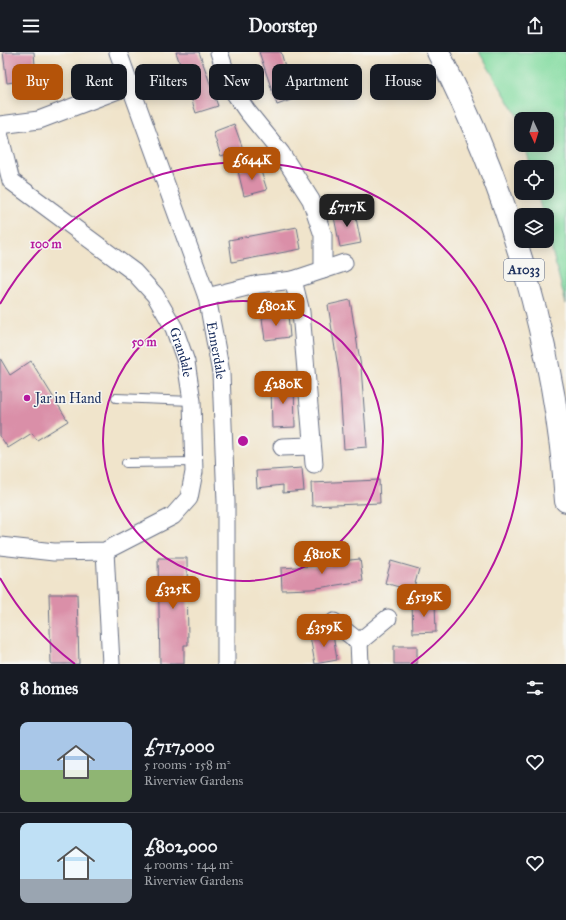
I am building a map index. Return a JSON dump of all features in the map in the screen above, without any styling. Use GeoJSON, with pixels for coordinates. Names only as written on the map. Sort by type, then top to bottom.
{"type":"FeatureCollection","features":[{"type":"Feature","properties":{"kind":"highway","name":"A1033"},"geometry":{"type":"LineString","coordinates":[[438,52],[476,133],[498,187],[518,249],[531,297],[552,395],[566,502]]}},
{"type":"Feature","properties":{"kind":"street","name":"Ennerdale"},"geometry":{"type":"LineString","coordinates":[[118,52],[207,297],[221,373],[226,502],[226,664]]}},
{"type":"Feature","properties":{"kind":"street"},"geometry":{"type":"LineString","coordinates":[[219,52],[231,88],[247,111],[281,153],[311,200],[322,235],[323,270]]}},
{"type":"Feature","properties":{"kind":"street"},"geometry":{"type":"LineString","coordinates":[[0,125],[39,120],[131,86]]}},
{"type":"Feature","properties":{"kind":"street","name":"Grandale"},"geometry":{"type":"LineString","coordinates":[[0,137],[6,184],[134,272],[155,295],[174,328],[186,362],[192,401],[194,462],[194,472],[189,498],[173,516],[105,552],[54,552],[0,546]]}},
{"type":"Feature","properties":{"kind":"street"},"geometry":{"type":"LineString","coordinates":[[207,297],[259,284],[293,280],[344,263]]}},
{"type":"Feature","properties":{"kind":"street"},"geometry":{"type":"LineString","coordinates":[[293,280],[301,312],[311,446],[314,464]]}},
{"type":"Feature","properties":{"kind":"street"},"geometry":{"type":"LineString","coordinates":[[282,448],[311,446]]}},
{"type":"Feature","properties":{"kind":"street"},"geometry":{"type":"LineString","coordinates":[[105,552],[111,664]]}},
{"type":"Feature","properties":{"kind":"street"},"geometry":{"type":"LineString","coordinates":[[359,642],[388,618]]}},
{"type":"Feature","properties":{"kind":"street"},"geometry":{"type":"LineString","coordinates":[[334,622],[359,642],[360,664]]}},
{"type":"Feature","properties":{"kind":"lane"},"geometry":{"type":"LineString","coordinates":[[116,398],[192,401]]}},
{"type":"Feature","properties":{"kind":"lane"},"geometry":{"type":"LineString","coordinates":[[126,463],[194,462]]}},
{"type":"Feature","properties":{"kind":"green space"},"geometry":{"type":"Polygon","coordinates":[[[479,52],[566,52],[566,304],[551,248],[554,248],[554,208],[541,208],[539,200],[554,200],[554,160],[529,160],[527,152],[554,152],[554,112],[515,112],[479,52]]]}},
{"type":"Feature","properties":{"kind":"building"},"geometry":{"type":"Polygon","coordinates":[[[3,52],[34,52],[35,64],[12,64],[12,82],[7,83],[3,52]]]}},
{"type":"Feature","properties":{"kind":"building"},"geometry":{"type":"Polygon","coordinates":[[[176,52],[199,52],[209,80],[209,100],[216,100],[218,106],[196,113],[192,100],[201,100],[201,64],[180,64],[176,52]]]}},
{"type":"Feature","properties":{"kind":"building"},"geometry":{"type":"Polygon","coordinates":[[[259,52],[281,52],[284,64],[272,64],[272,90],[264,64],[259,52]]]}},
{"type":"Feature","properties":{"kind":"building"},"geometry":{"type":"Polygon","coordinates":[[[275,100],[291,100],[277,105],[275,100]]]}},
{"type":"Feature","properties":{"kind":"building"},"geometry":{"type":"Polygon","coordinates":[[[234,124],[243,149],[221,156],[213,132],[234,124]]]}},
{"type":"Feature","properties":{"kind":"building"},"geometry":{"type":"Polygon","coordinates":[[[259,165],[267,190],[244,196],[238,171],[259,165]]]}},
{"type":"Feature","properties":{"kind":"building"},"geometry":{"type":"Polygon","coordinates":[[[354,208],[361,243],[340,247],[333,212],[354,208]]]}},
{"type":"Feature","properties":{"kind":"building"},"geometry":{"type":"Polygon","coordinates":[[[297,227],[301,249],[232,262],[229,240],[297,227]]]}},
{"type":"Feature","properties":{"kind":"building"},"geometry":{"type":"Polygon","coordinates":[[[350,300],[361,367],[367,447],[344,449],[339,374],[328,305],[350,300]]]}},
{"type":"Feature","properties":{"kind":"building"},"geometry":{"type":"Polygon","coordinates":[[[288,314],[290,337],[265,340],[262,318],[288,314]]]}},
{"type":"Feature","properties":{"kind":"building","name":"Jar in Hand"},"geometry":{"type":"Polygon","coordinates":[[[0,358],[10,375],[31,361],[68,421],[37,440],[32,433],[8,448],[0,436],[0,358]]]}},
{"type":"Feature","properties":{"kind":"building"},"geometry":{"type":"Polygon","coordinates":[[[294,382],[295,427],[272,428],[271,383],[294,382]]]}},
{"type":"Feature","properties":{"kind":"building"},"geometry":{"type":"Polygon","coordinates":[[[302,468],[304,491],[283,493],[283,485],[257,488],[256,471],[302,468]]]}},
{"type":"Feature","properties":{"kind":"building"},"geometry":{"type":"Polygon","coordinates":[[[379,480],[380,503],[312,506],[311,483],[379,480]]]}},
{"type":"Feature","properties":{"kind":"building"},"geometry":{"type":"Polygon","coordinates":[[[158,558],[187,558],[188,645],[184,645],[184,664],[160,664],[158,558]]]}},
{"type":"Feature","properties":{"kind":"building"},"geometry":{"type":"Polygon","coordinates":[[[360,559],[363,581],[311,589],[282,590],[281,568],[332,565],[331,562],[360,559]]]}},
{"type":"Feature","properties":{"kind":"building"},"geometry":{"type":"Polygon","coordinates":[[[391,561],[419,569],[413,591],[385,583],[391,561]]]}},
{"type":"Feature","properties":{"kind":"building"},"geometry":{"type":"Polygon","coordinates":[[[49,594],[77,594],[79,664],[51,664],[49,594]]]}},
{"type":"Feature","properties":{"kind":"building"},"geometry":{"type":"Polygon","coordinates":[[[412,603],[435,603],[436,632],[413,633],[412,603]]]}},
{"type":"Feature","properties":{"kind":"building"},"geometry":{"type":"Polygon","coordinates":[[[330,632],[333,634],[337,660],[315,664],[310,636],[330,632]]]}},
{"type":"Feature","properties":{"kind":"building"},"geometry":{"type":"Polygon","coordinates":[[[394,646],[417,646],[417,664],[394,664],[394,646]]]}},
{"type":"Feature","properties":{"kind":"place","name":"Jar in Hand"},"geometry":{"type":"Point","coordinates":[27,398]}}]}
